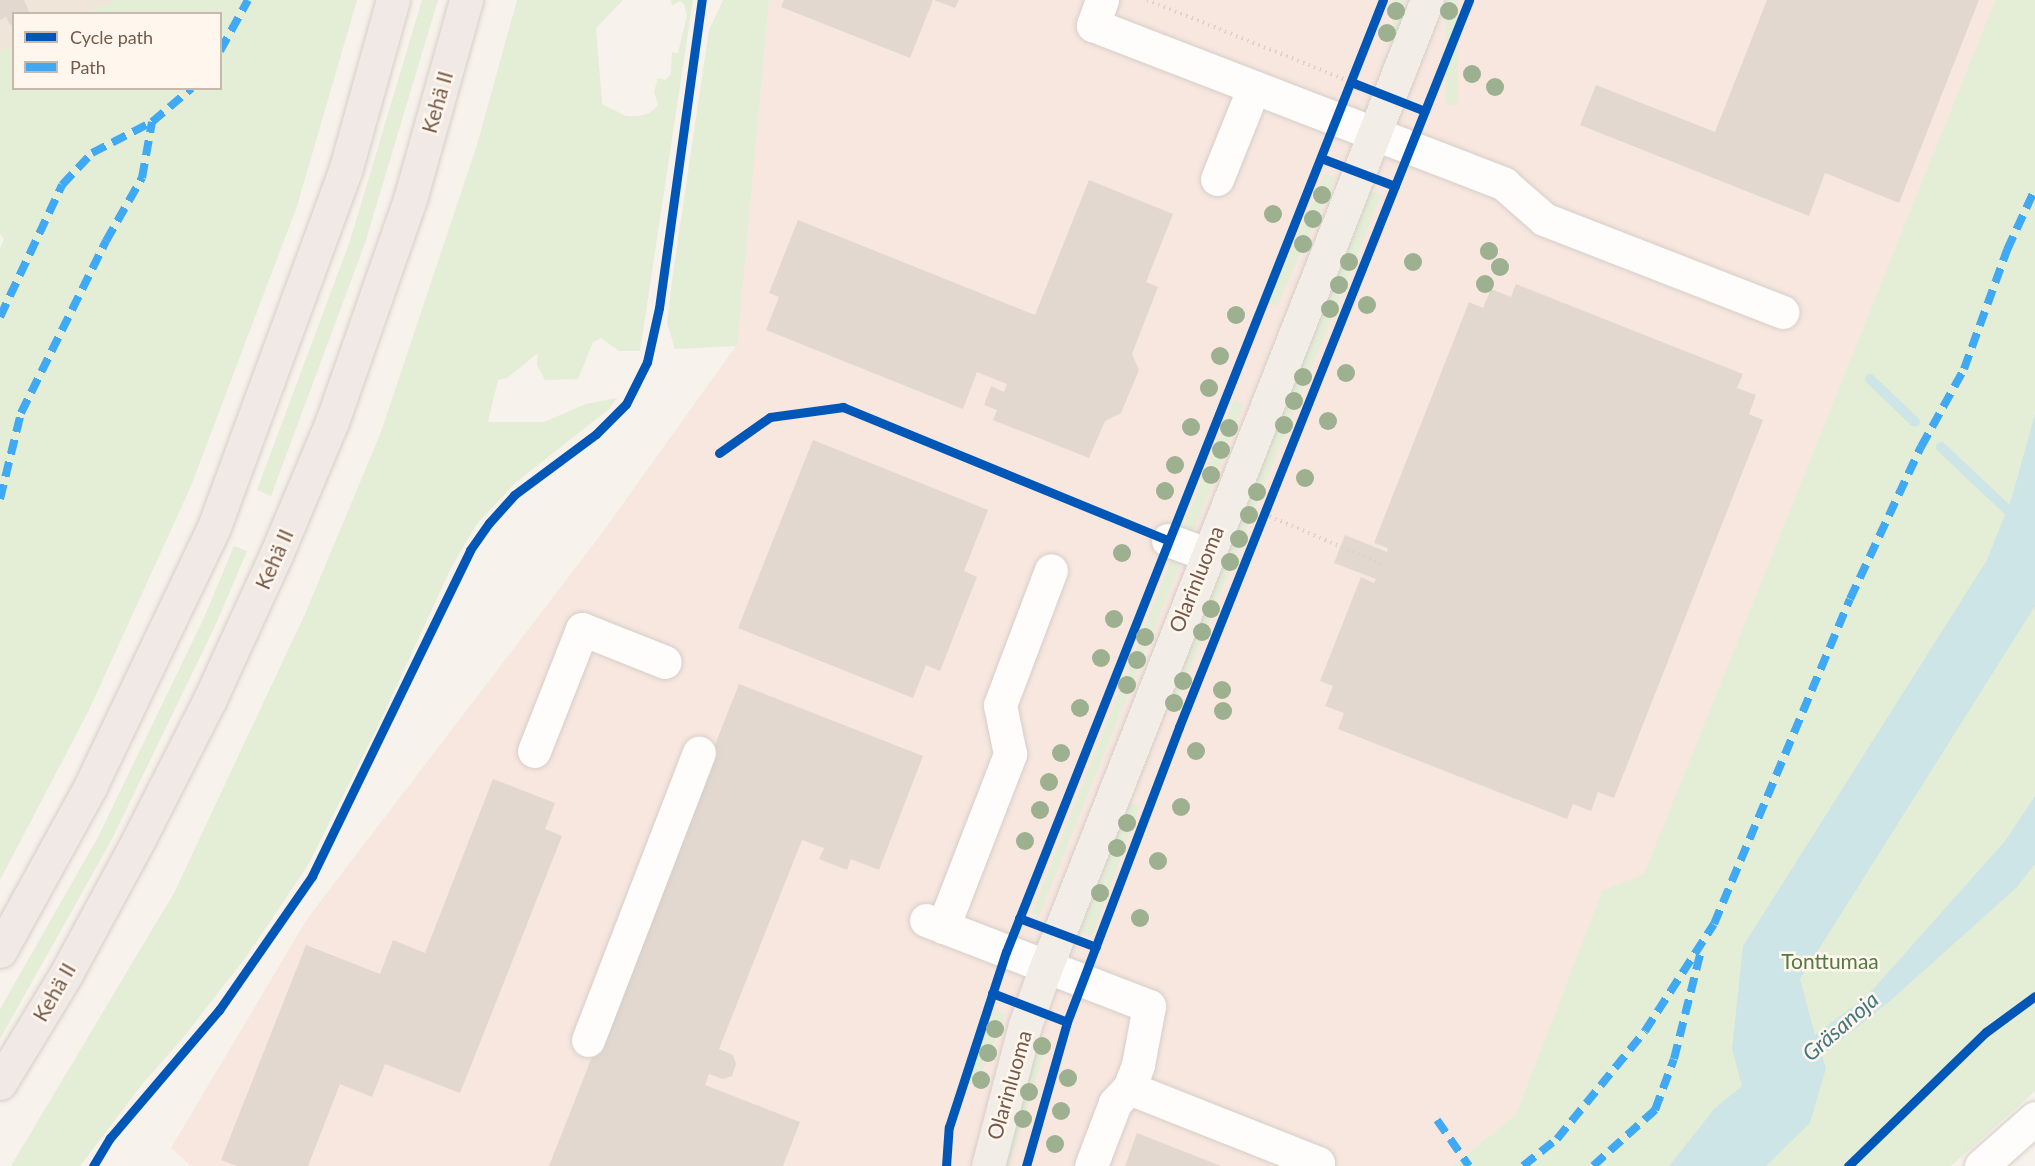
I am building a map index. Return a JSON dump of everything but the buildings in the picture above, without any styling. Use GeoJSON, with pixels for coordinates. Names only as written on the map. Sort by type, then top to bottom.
{"type":"FeatureCollection","features":[{"type":"Feature","properties":{"kind":"highway"},"geometry":{"type":"LineString","coordinates":[[0,951],[90,787],[213,527],[346,168],[393,0]]}},
{"type":"Feature","properties":{"kind":"highway","name":"Kehä II"},"geometry":{"type":"LineString","coordinates":[[0,1083],[65,976],[139,838],[210,699],[276,555],[332,422],[411,196],[466,0]]}},
{"type":"Feature","properties":{"kind":"main road","name":"Olarinluoma"},"geometry":{"type":"LineString","coordinates":[[988,1166],[1025,1025],[1206,554],[1427,0]]}},
{"type":"Feature","properties":{"kind":"lane"},"geometry":{"type":"LineString","coordinates":[[1102,0],[1093,25],[1504,184],[1544,219],[1782,312]]}},
{"type":"Feature","properties":{"kind":"lane"},"geometry":{"type":"LineString","coordinates":[[1218,178],[1254,87]]}},
{"type":"Feature","properties":{"kind":"lane"},"geometry":{"type":"LineString","coordinates":[[1168,540],[1206,554]]}},
{"type":"Feature","properties":{"kind":"lane"},"geometry":{"type":"LineString","coordinates":[[1051,570],[1000,705],[1010,753],[934,923],[1149,1006],[1138,1065],[1129,1088],[1115,1103],[1091,1166]]}},
{"type":"Feature","properties":{"kind":"lane"},"geometry":{"type":"LineString","coordinates":[[534,751],[582,629],[664,662]]}},
{"type":"Feature","properties":{"kind":"lane"},"geometry":{"type":"LineString","coordinates":[[588,1041],[699,753]]}},
{"type":"Feature","properties":{"kind":"lane"},"geometry":{"type":"LineString","coordinates":[[1129,1088],[1318,1163],[1317,1166]]}},
{"type":"Feature","properties":{"kind":"lane"},"geometry":{"type":"LineString","coordinates":[[1981,1166],[2035,1119]]}},
{"type":"Feature","properties":{"kind":"path"},"geometry":{"type":"LineString","coordinates":[[1147,0],[1388,97]]}},
{"type":"Feature","properties":{"kind":"path"},"geometry":{"type":"LineString","coordinates":[[1337,119],[1355,72]]}},
{"type":"Feature","properties":{"kind":"path"},"geometry":{"type":"LineString","coordinates":[[1260,525],[1268,503]]}},
{"type":"Feature","properties":{"kind":"path"},"geometry":{"type":"LineString","coordinates":[[1264,514],[1382,564]]}},
{"type":"Feature","properties":{"kind":"shaded area"},"geometry":{"type":"Polygon","coordinates":[[[0,0],[116,0],[88,12],[12,12],[12,46],[0,52],[0,0]]]}},
{"type":"Feature","properties":{"kind":"shaded area"},"geometry":{"type":"Polygon","coordinates":[[[769,0],[1995,0],[1644,875],[1602,891],[1516,1114],[1453,1166],[191,1166],[171,1148],[307,919],[599,537],[736,346],[769,0]]]}},
{"type":"Feature","properties":{"kind":"green space"},"geometry":{"type":"Polygon","coordinates":[[[116,0],[357,0],[297,206],[191,486],[89,710],[0,880],[0,248],[4,239],[0,234],[0,52],[12,46],[12,90],[222,90],[222,12],[88,12],[116,0]]]}},
{"type":"Feature","properties":{"kind":"green space"},"geometry":{"type":"Polygon","coordinates":[[[422,0],[438,0],[365,243],[271,496],[257,490],[350,241],[422,0]]]}},
{"type":"Feature","properties":{"kind":"green space"},"geometry":{"type":"Polygon","coordinates":[[[517,0],[623,0],[596,28],[602,104],[626,116],[638,116],[650,113],[658,105],[654,92],[658,78],[665,80],[671,74],[672,52],[678,53],[687,15],[684,4],[680,1],[672,6],[671,0],[693,0],[640,351],[619,351],[601,338],[593,342],[578,379],[545,380],[537,365],[538,353],[507,378],[498,380],[488,422],[544,422],[586,404],[617,398],[608,410],[516,482],[476,525],[451,568],[379,724],[308,865],[246,957],[182,1039],[143,1083],[80,1166],[11,1166],[174,893],[305,614],[381,432],[477,145],[517,0]]]}},
{"type":"Feature","properties":{"kind":"green space"},"geometry":{"type":"Polygon","coordinates":[[[723,0],[769,0],[737,346],[675,349],[667,323],[673,274],[709,30],[723,0]]]}},
{"type":"Feature","properties":{"kind":"green space"},"geometry":{"type":"Polygon","coordinates":[[[1393,0],[1404,0],[1404,85],[1393,85],[1393,0]]]}},
{"type":"Feature","properties":{"kind":"green space"},"geometry":{"type":"Polygon","coordinates":[[[1446,0],[1458,0],[1458,105],[1446,105],[1446,0]]]}},
{"type":"Feature","properties":{"kind":"green space","name":"Tonttumaa"},"geometry":{"type":"Polygon","coordinates":[[[1995,0],[2035,0],[2035,1091],[1951,1166],[1453,1166],[1516,1114],[1602,891],[1644,874],[1995,0]]]}},
{"type":"Feature","properties":{"kind":"green space"},"geometry":{"type":"Polygon","coordinates":[[[1325,174],[1334,178],[1277,306],[1268,302],[1325,174]]]}},
{"type":"Feature","properties":{"kind":"green space"},"geometry":{"type":"Polygon","coordinates":[[[1371,191],[1381,195],[1174,709],[1163,705],[1371,191]]]}},
{"type":"Feature","properties":{"kind":"green space"},"geometry":{"type":"Polygon","coordinates":[[[1234,400],[1243,404],[1194,530],[1181,532],[1234,400]]]}},
{"type":"Feature","properties":{"kind":"green space"},"geometry":{"type":"Polygon","coordinates":[[[234,546],[247,551],[216,624],[111,841],[0,1039],[0,1009],[98,837],[203,620],[234,546]]]}},
{"type":"Feature","properties":{"kind":"green space"},"geometry":{"type":"Polygon","coordinates":[[[1172,557],[1178,560],[1179,567],[1039,916],[1032,913],[1172,557]]]}},
{"type":"Feature","properties":{"kind":"green space"},"geometry":{"type":"Polygon","coordinates":[[[1128,802],[1139,806],[1092,936],[1081,932],[1128,802]]]}},
{"type":"Feature","properties":{"kind":"green space"},"geometry":{"type":"Polygon","coordinates":[[[995,1010],[1005,1014],[976,1086],[966,1082],[995,1010]]]}},
{"type":"Feature","properties":{"kind":"green space"},"geometry":{"type":"Polygon","coordinates":[[[1038,1039],[1048,1042],[1010,1166],[1000,1164],[1038,1039]]]}},
{"type":"Feature","properties":{"kind":"water","name":"Gräsanoja"},"geometry":{"type":"Polygon","coordinates":[[[2035,414],[2035,606],[1800,979],[1815,1035],[1867,996],[2005,841],[2035,796],[2035,864],[2016,888],[1890,1001],[1822,1055],[1826,1068],[1810,1123],[1766,1166],[1669,1166],[1715,1108],[1742,1086],[1732,1049],[1743,946],[1987,560],[2012,497],[2035,414]]]}},
{"type":"Feature","properties":{"kind":"waterway"},"geometry":{"type":"LineString","coordinates":[[1870,379],[1915,422]]}},
{"type":"Feature","properties":{"kind":"waterway"},"geometry":{"type":"LineString","coordinates":[[1941,447],[2035,536]]}},
{"type":"Feature","properties":{"kind":"marked path"},"geometry":{"type":"LineString","coordinates":[[222,47],[248,0]]}},
{"type":"Feature","properties":{"kind":"marked path"},"geometry":{"type":"LineString","coordinates":[[0,317],[62,185],[92,153],[152,122],[190,90]]}},
{"type":"Feature","properties":{"kind":"marked path"},"geometry":{"type":"LineString","coordinates":[[0,499],[21,413],[106,241],[142,178],[152,122]]}},
{"type":"Feature","properties":{"kind":"marked path"},"geometry":{"type":"LineString","coordinates":[[1523,1166],[1557,1139],[1645,1031],[1714,924],[1850,599],[1921,447],[1964,369],[2007,250],[2035,189]]}},
{"type":"Feature","properties":{"kind":"marked path"},"geometry":{"type":"LineString","coordinates":[[1593,1166],[1655,1110],[1674,1059],[1701,951]]}},
{"type":"Feature","properties":{"kind":"marked path"},"geometry":{"type":"LineString","coordinates":[[1437,1120],[1469,1166]]}},
{"type":"Feature","properties":{"kind":"cycle path"},"geometry":{"type":"LineString","coordinates":[[93,1166],[110,1138],[219,1010],[312,876],[470,550],[489,523],[514,495],[596,434],[626,404],[647,362],[659,308],[702,0]]}},
{"type":"Feature","properties":{"kind":"cycle path"},"geometry":{"type":"LineString","coordinates":[[946,1166],[949,1127],[1006,952],[1383,0]]}},
{"type":"Feature","properties":{"kind":"cycle path"},"geometry":{"type":"LineString","coordinates":[[1026,1166],[1067,1022],[1179,727],[1469,0]]}},
{"type":"Feature","properties":{"kind":"cycle path"},"geometry":{"type":"LineString","coordinates":[[1351,82],[1425,111]]}},
{"type":"Feature","properties":{"kind":"cycle path"},"geometry":{"type":"LineString","coordinates":[[1321,158],[1395,186]]}},
{"type":"Feature","properties":{"kind":"cycle path"},"geometry":{"type":"LineString","coordinates":[[719,453],[770,417],[843,407],[1168,540]]}},
{"type":"Feature","properties":{"kind":"cycle path"},"geometry":{"type":"LineString","coordinates":[[1019,918],[1096,947]]}},
{"type":"Feature","properties":{"kind":"cycle path"},"geometry":{"type":"LineString","coordinates":[[992,993],[1067,1022]]}},
{"type":"Feature","properties":{"kind":"cycle path"},"geometry":{"type":"LineString","coordinates":[[1848,1166],[1986,1032],[2035,996]]}}]}
